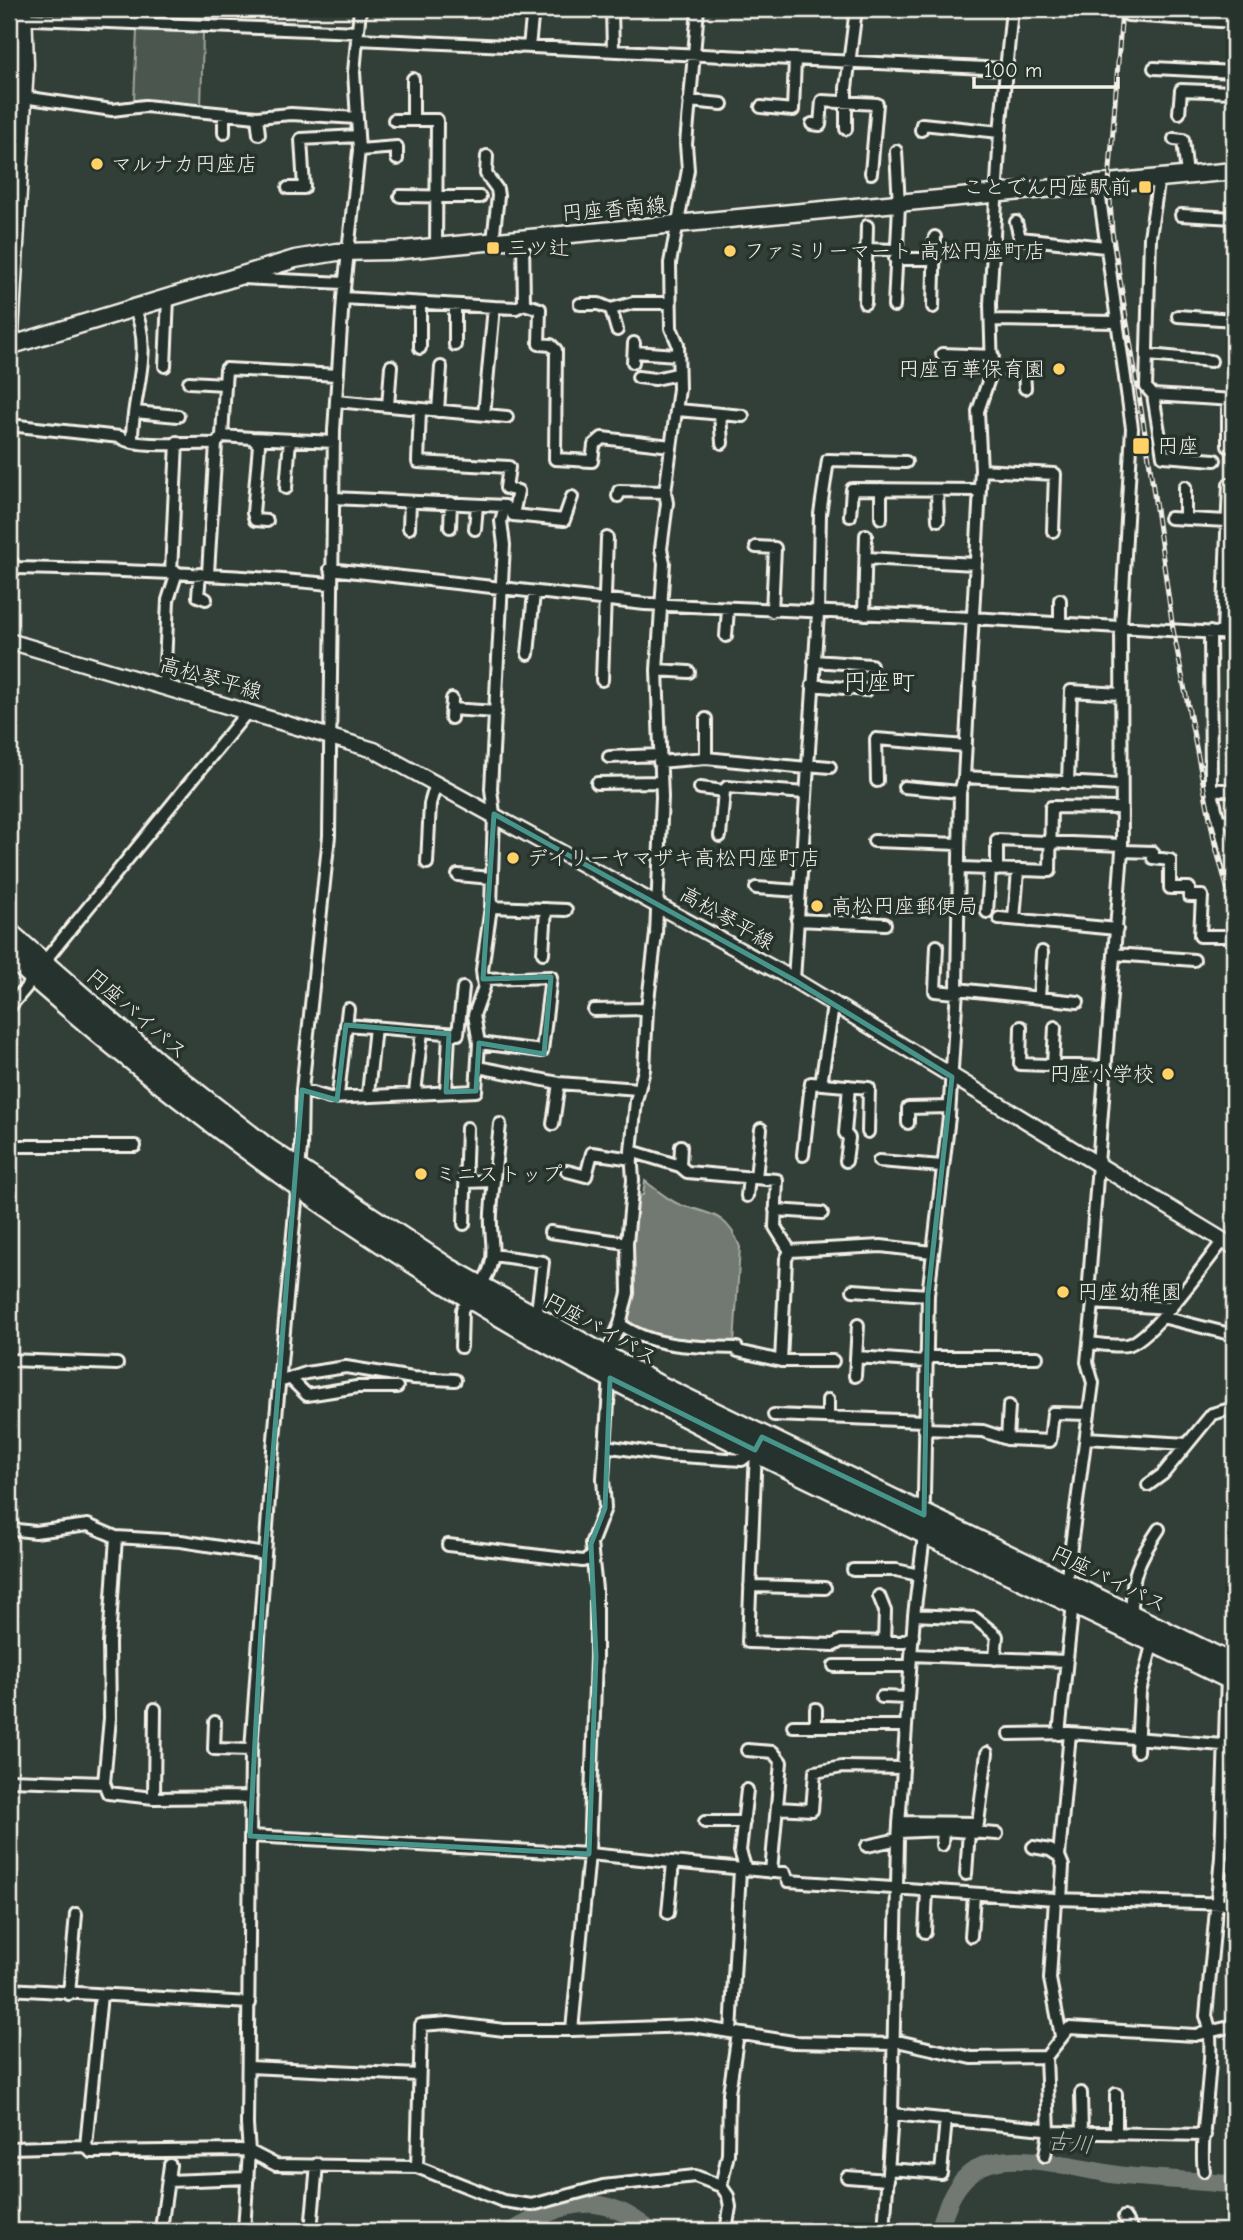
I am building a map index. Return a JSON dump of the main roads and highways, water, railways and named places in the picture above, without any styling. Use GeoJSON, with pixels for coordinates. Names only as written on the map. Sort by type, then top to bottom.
{"type":"FeatureCollection","features":[{"type":"Feature","properties":{"kind":"highway","name":"円座バイパス"},"geometry":{"type":"LineString","coordinates":[[9,933],[39,970]]}},
{"type":"Feature","properties":{"kind":"highway","name":"円座バイパス"},"geometry":{"type":"LineString","coordinates":[[9,955],[39,970],[298,1178],[611,1378],[759,1443],[924,1523],[1073,1603],[1232,1674]]}},
{"type":"Feature","properties":{"kind":"highway","name":"円座バイパス"},"geometry":{"type":"LineString","coordinates":[[475,1292],[536,1320],[759,1443]]}},
{"type":"Feature","properties":{"kind":"highway","name":"円座バイパス"},"geometry":{"type":"LineString","coordinates":[[924,1523],[1066,1583],[1133,1615],[1232,1674]]}},
{"type":"Feature","properties":{"kind":"main road"},"geometry":{"type":"LineString","coordinates":[[9,353],[19,15]]}},
{"type":"Feature","properties":{"kind":"main road","name":"円座香南線"},"geometry":{"type":"LineString","coordinates":[[9,346],[295,259],[349,252],[436,247],[899,205],[1234,171]]}},
{"type":"Feature","properties":{"kind":"main road","name":"高松琴平線"},"geometry":{"type":"LineString","coordinates":[[9,641],[374,750],[658,903],[794,980],[1229,1244]]}},
{"type":"Feature","properties":{"kind":"waterway","name":"古川"},"geometry":{"type":"LineString","coordinates":[[939,2231],[959,2185],[973,2171],[998,2161],[1034,2161],[1126,2176],[1234,2185]]}},
{"type":"Feature","properties":{"kind":"waterway","name":"古川"},"geometry":{"type":"LineString","coordinates":[[512,2231],[550,2212],[583,2204],[615,2209],[651,2231]]}},
{"type":"Feature","properties":{"kind":"railway"},"geometry":{"type":"LineString","coordinates":[[1122,9],[1109,183],[1112,231],[1147,445],[1173,629],[1215,844],[1234,912]]}},
{"type":"Feature","properties":{"kind":"place","name":"マルナカ円座店"},"geometry":{"type":"Point","coordinates":[97,164]}},
{"type":"Feature","properties":{"kind":"place","name":"ことでん円座駅前"},"geometry":{"type":"Point","coordinates":[1145,187]}},
{"type":"Feature","properties":{"kind":"place","name":"三ツ辻"},"geometry":{"type":"Point","coordinates":[493,248]}},
{"type":"Feature","properties":{"kind":"place","name":"ファミリーマート 高松円座町店"},"geometry":{"type":"Point","coordinates":[730,251]}},
{"type":"Feature","properties":{"kind":"place","name":"円座百華保育園"},"geometry":{"type":"Point","coordinates":[1059,369]}},
{"type":"Feature","properties":{"kind":"place","name":"円座"},"geometry":{"type":"Point","coordinates":[1141,446]}},
{"type":"Feature","properties":{"kind":"place","name":"デイリーヤマザキ高松円座町店"},"geometry":{"type":"Point","coordinates":[513,858]}},
{"type":"Feature","properties":{"kind":"place","name":"高松円座郵便局"},"geometry":{"type":"Point","coordinates":[817,906]}},
{"type":"Feature","properties":{"kind":"place","name":"円座小学校"},"geometry":{"type":"Point","coordinates":[1168,1074]}},
{"type":"Feature","properties":{"kind":"place","name":"ミニストップ"},"geometry":{"type":"Point","coordinates":[421,1174]}},
{"type":"Feature","properties":{"kind":"place","name":"円座幼稚園"},"geometry":{"type":"Point","coordinates":[1063,1292]}},
{"type":"Feature","properties":{"kind":"district","name":"円座町"},"geometry":{"type":"Point","coordinates":[879,682]}}]}
